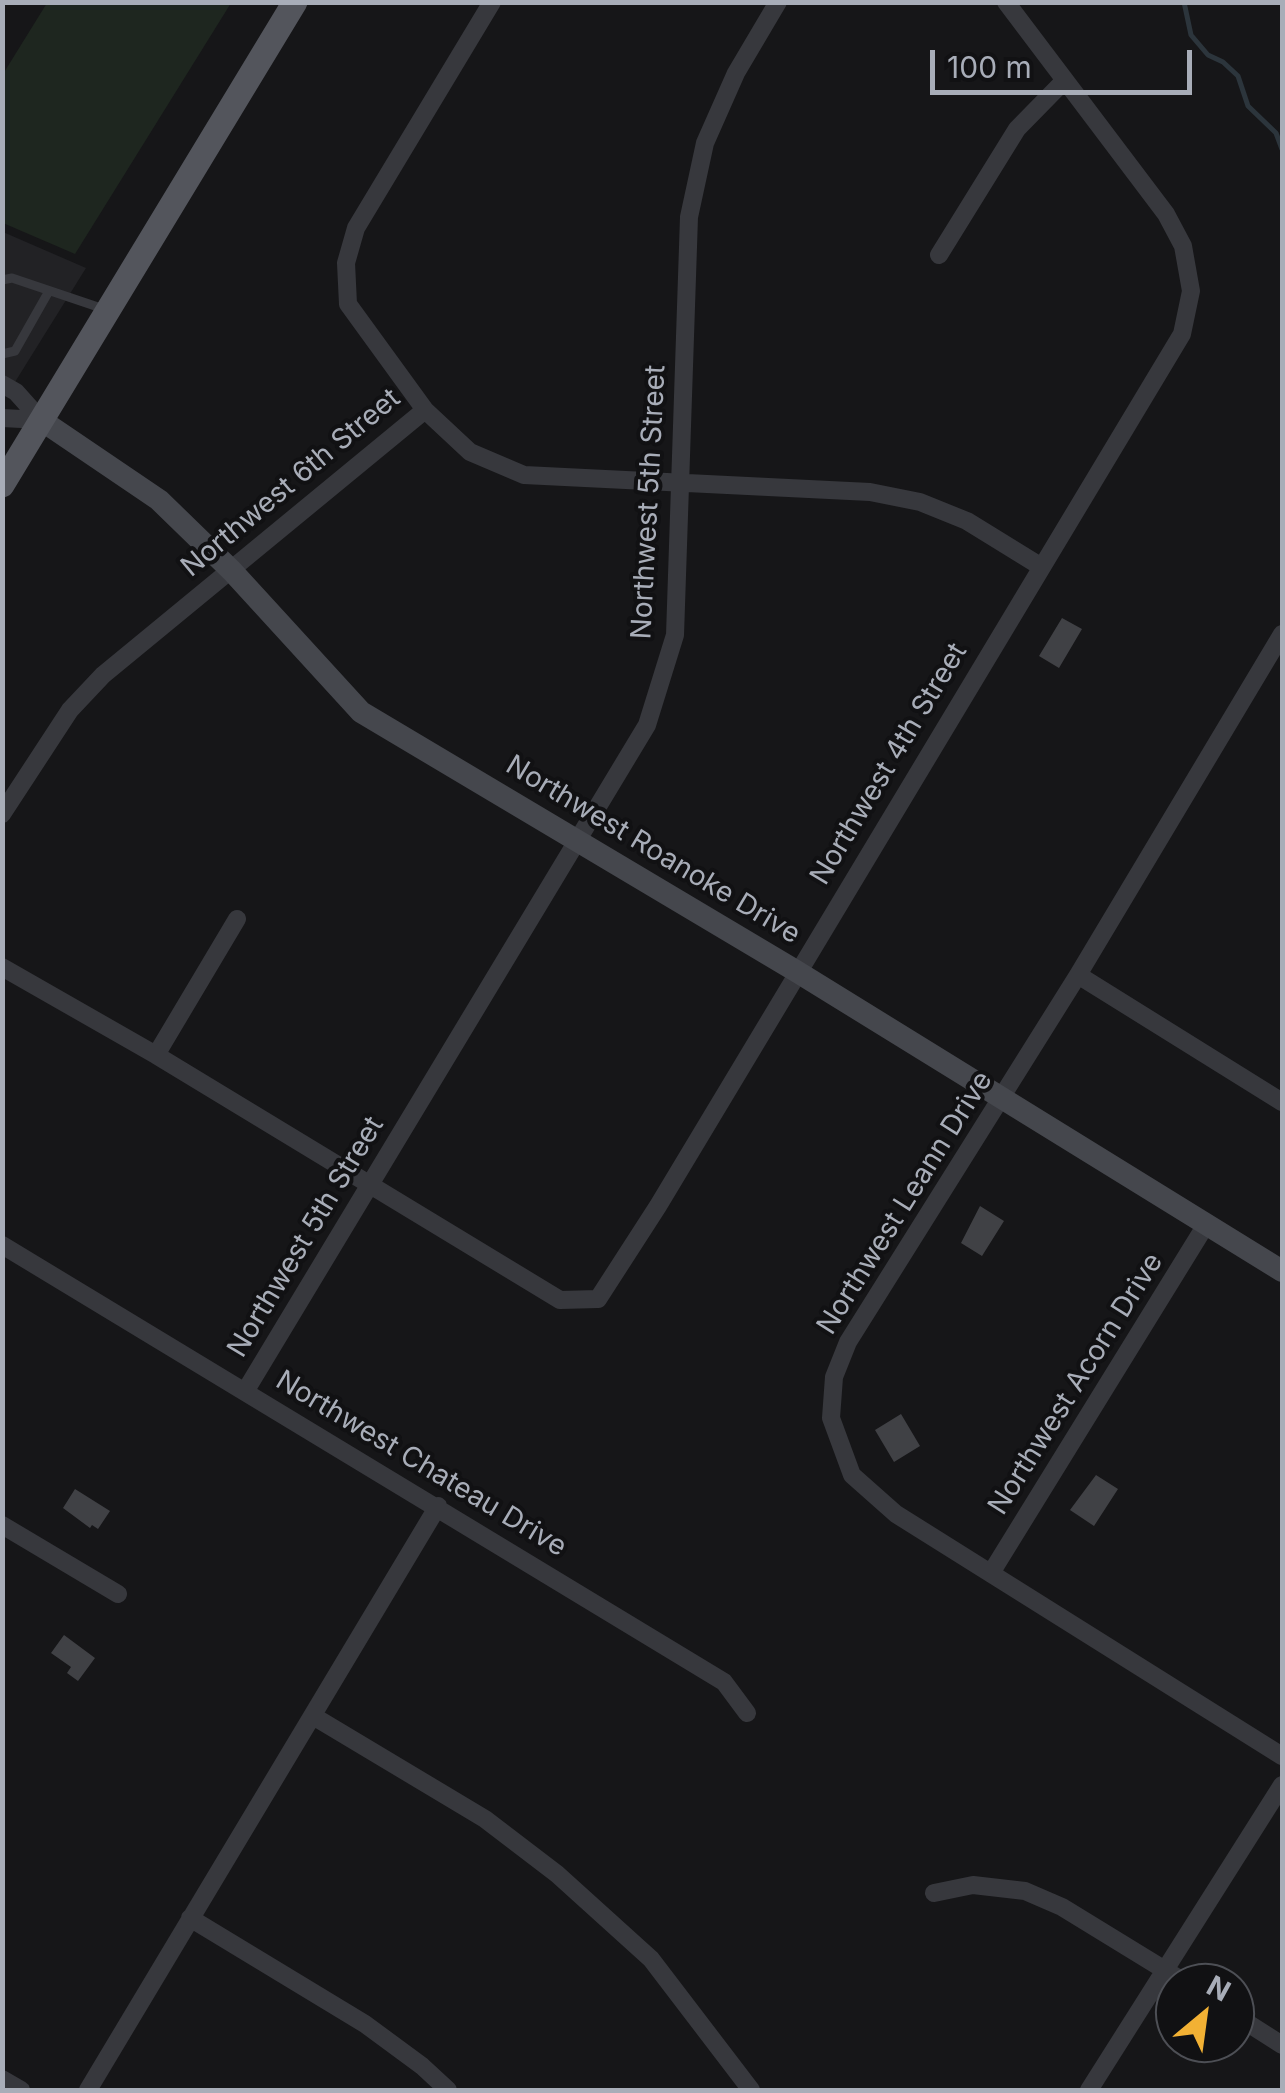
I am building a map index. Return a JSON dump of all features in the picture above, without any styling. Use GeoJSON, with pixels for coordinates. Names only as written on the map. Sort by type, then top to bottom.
{"type":"FeatureCollection","features":[{"type":"Feature","properties":{"kind":"main road"},"geometry":{"type":"LineString","coordinates":[[2,485],[296,2]]}},
{"type":"Feature","properties":{"kind":"street","name":"Northwest 6th Street"},"geometry":{"type":"LineString","coordinates":[[2,814],[70,710],[104,676],[425,410],[348,304],[346,262],[356,228],[492,2]]}},
{"type":"Feature","properties":{"kind":"street","name":"Northwest 5th Street"},"geometry":{"type":"LineString","coordinates":[[246,1390],[647,725],[675,634],[689,217],[705,143],[736,73],[778,2]]}},
{"type":"Feature","properties":{"kind":"street"},"geometry":{"type":"LineString","coordinates":[[939,255],[1017,128],[1065,80],[1006,2]]}},
{"type":"Feature","properties":{"kind":"street","name":"Northwest 4th Street"},"geometry":{"type":"LineString","coordinates":[[371,1184],[560,1300],[598,1299],[658,1206],[1182,334],[1191,291],[1183,246],[1166,214],[1065,80]]}},
{"type":"Feature","properties":{"kind":"street"},"geometry":{"type":"LineString","coordinates":[[2,384],[16,392],[41,420]]}},
{"type":"Feature","properties":{"kind":"street"},"geometry":{"type":"LineString","coordinates":[[425,410],[470,452],[524,475],[870,492],[920,502],[967,521],[1040,566]]}},
{"type":"Feature","properties":{"kind":"street"},"geometry":{"type":"LineString","coordinates":[[2,418],[41,420]]}},
{"type":"Feature","properties":{"kind":"street","name":"Northwest Roanoke Drive"},"geometry":{"type":"LineString","coordinates":[[41,420],[159,500],[232,571],[362,712],[796,971],[1282,1271]]}},
{"type":"Feature","properties":{"kind":"street","name":"Northwest Leann Drive"},"geometry":{"type":"LineString","coordinates":[[1282,634],[1078,975],[848,1342],[834,1377],[831,1418],[852,1475],[896,1514],[1282,1756]]}},
{"type":"Feature","properties":{"kind":"street"},"geometry":{"type":"LineString","coordinates":[[156,1055],[238,919]]}},
{"type":"Feature","properties":{"kind":"street"},"geometry":{"type":"LineString","coordinates":[[2,966],[371,1184]]}},
{"type":"Feature","properties":{"kind":"street"},"geometry":{"type":"LineString","coordinates":[[1078,975],[1280,1094]]}},
{"type":"Feature","properties":{"kind":"street","name":"Northwest Acorn Drive"},"geometry":{"type":"LineString","coordinates":[[992,1573],[1207,1223]]}},
{"type":"Feature","properties":{"kind":"street","name":"Northwest Chateau Drive"},"geometry":{"type":"LineString","coordinates":[[2,1244],[724,1682],[747,1714]]}},
{"type":"Feature","properties":{"kind":"street"},"geometry":{"type":"LineString","coordinates":[[88,2090],[438,1506]]}},
{"type":"Feature","properties":{"kind":"street"},"geometry":{"type":"LineString","coordinates":[[2,1525],[118,1594]]}},
{"type":"Feature","properties":{"kind":"street"},"geometry":{"type":"LineString","coordinates":[[313,1716],[485,1819],[557,1874],[652,1959],[752,2090]]}},
{"type":"Feature","properties":{"kind":"street"},"geometry":{"type":"LineString","coordinates":[[1169,1963],[1282,1785]]}},
{"type":"Feature","properties":{"kind":"street"},"geometry":{"type":"LineString","coordinates":[[934,1894],[972,1885],[1025,1891],[1062,1907],[1155,1964]]}},
{"type":"Feature","properties":{"kind":"street"},"geometry":{"type":"LineString","coordinates":[[190,1918],[365,2024],[448,2090]]}},
{"type":"Feature","properties":{"kind":"street"},"geometry":{"type":"LineString","coordinates":[[1089,2090],[1155,1986]]}},
{"type":"Feature","properties":{"kind":"street"},"geometry":{"type":"LineString","coordinates":[[1255,2028],[1282,2046]]}},
{"type":"Feature","properties":{"kind":"street"},"geometry":{"type":"LineString","coordinates":[[2,2079],[21,2090]]}},
{"type":"Feature","properties":{"kind":"lane"},"geometry":{"type":"LineString","coordinates":[[2,280],[12,278],[108,310]]}},
{"type":"Feature","properties":{"kind":"lane"},"geometry":{"type":"LineString","coordinates":[[2,354],[15,352],[50,292]]}},
{"type":"Feature","properties":{"kind":"shaded area"},"geometry":{"type":"Polygon","coordinates":[[[47,3],[231,3],[75,254],[3,223],[3,74],[47,3]]]}},
{"type":"Feature","properties":{"kind":"shaded area"},"geometry":{"type":"Polygon","coordinates":[[[3,232],[86,268],[15,382],[3,376],[3,232]]]}},
{"type":"Feature","properties":{"kind":"building"},"geometry":{"type":"Polygon","coordinates":[[[1062,618],[1082,629],[1059,668],[1039,656],[1062,618]]]}},
{"type":"Feature","properties":{"kind":"building"},"geometry":{"type":"Polygon","coordinates":[[[980,1206],[1004,1221],[982,1256],[961,1243],[980,1206]]]}},
{"type":"Feature","properties":{"kind":"building"},"geometry":{"type":"Polygon","coordinates":[[[901,1414],[920,1446],[894,1462],[875,1430],[901,1414]]]}},
{"type":"Feature","properties":{"kind":"building"},"geometry":{"type":"Polygon","coordinates":[[[1096,1475],[1118,1489],[1094,1526],[1070,1510],[1096,1475]]]}},
{"type":"Feature","properties":{"kind":"building"},"geometry":{"type":"Polygon","coordinates":[[[75,1489],[110,1511],[98,1529],[92,1525],[90,1528],[63,1508],[75,1489]]]}},
{"type":"Feature","properties":{"kind":"building"},"geometry":{"type":"Polygon","coordinates":[[[64,1635],[95,1658],[78,1681],[67,1673],[71,1667],[51,1653],[64,1635]]]}},
{"type":"Feature","properties":{"kind":"waterway"},"geometry":{"type":"LineString","coordinates":[[1184,2],[1191,35],[1208,55],[1238,76],[1248,106],[1276,133],[1282,149]]}}]}
